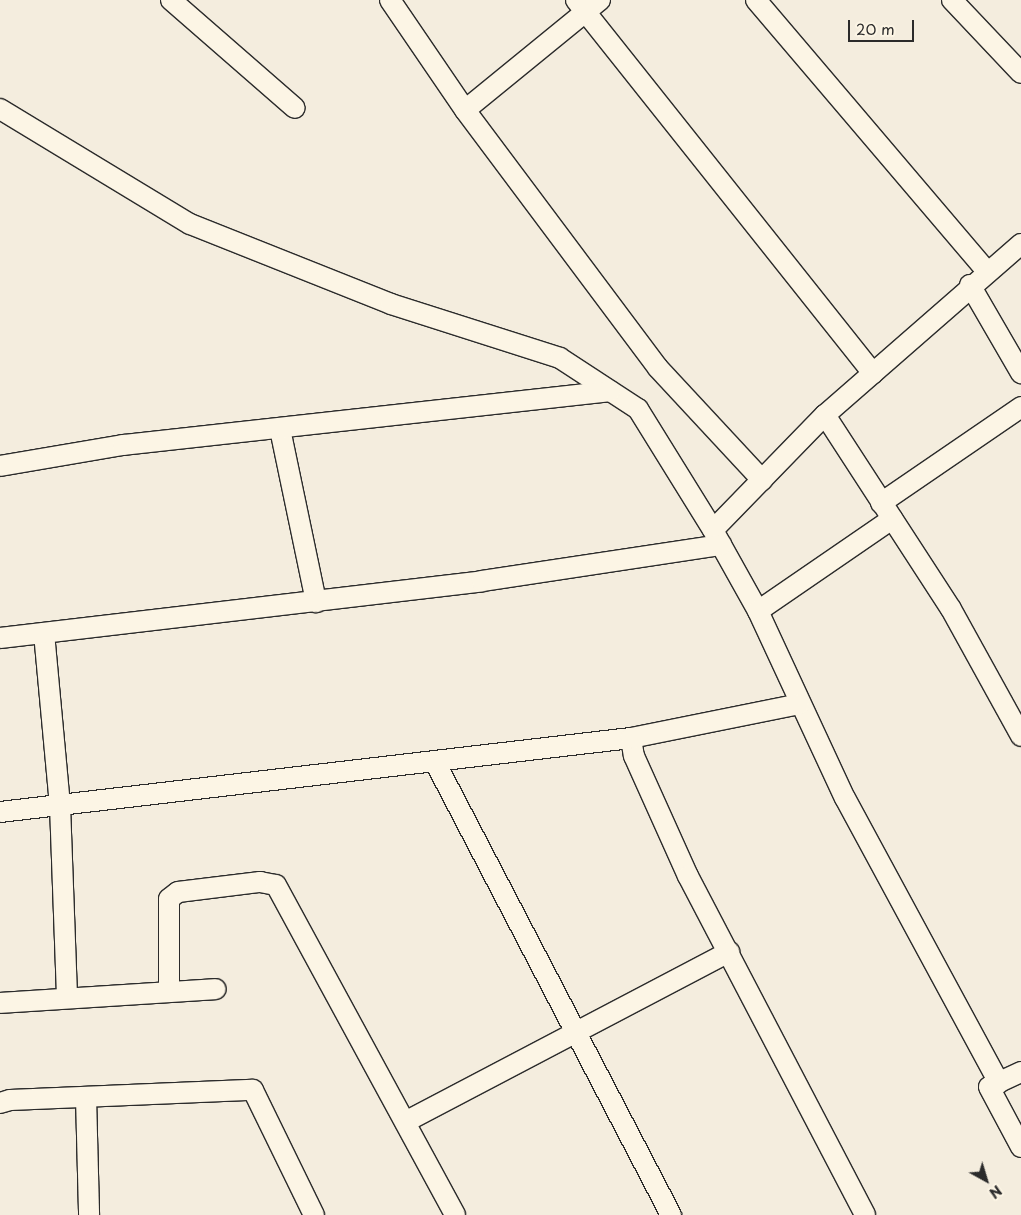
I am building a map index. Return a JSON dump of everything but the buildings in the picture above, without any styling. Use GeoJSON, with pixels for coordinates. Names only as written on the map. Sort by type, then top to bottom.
{"type":"FeatureCollection","features":[{"type":"Feature","properties":{"kind":"street"},"geometry":{"type":"LineString","coordinates":[[171,0],[295,108]]}},
{"type":"Feature","properties":{"kind":"street"},"geometry":{"type":"LineString","coordinates":[[390,0],[465,110],[658,368],[762,480]]}},
{"type":"Feature","properties":{"kind":"street"},"geometry":{"type":"LineString","coordinates":[[465,110],[580,6],[600,0]]}},
{"type":"Feature","properties":{"kind":"street"},"geometry":{"type":"LineString","coordinates":[[756,0],[987,272]]}},
{"type":"Feature","properties":{"kind":"street"},"geometry":{"type":"LineString","coordinates":[[952,0],[1021,73]]}},
{"type":"Feature","properties":{"kind":"street"},"geometry":{"type":"LineString","coordinates":[[580,6],[873,372]]}},
{"type":"Feature","properties":{"kind":"street"},"geometry":{"type":"LineString","coordinates":[[0,109],[190,224],[391,304],[560,358],[638,409],[717,538],[758,611],[799,704],[845,798],[999,1082]]}},
{"type":"Feature","properties":{"kind":"street"},"geometry":{"type":"LineString","coordinates":[[0,638],[316,602],[717,538],[762,480],[825,415],[970,285],[1021,244]]}},
{"type":"Feature","properties":{"kind":"street"},"geometry":{"type":"LineString","coordinates":[[970,285],[1021,373]]}},
{"type":"Feature","properties":{"kind":"street"},"geometry":{"type":"LineString","coordinates":[[0,466],[123,445],[610,391]]}},
{"type":"Feature","properties":{"kind":"street"},"geometry":{"type":"LineString","coordinates":[[758,611],[1021,407]]}},
{"type":"Feature","properties":{"kind":"street"},"geometry":{"type":"LineString","coordinates":[[825,415],[951,609],[1021,736]]}},
{"type":"Feature","properties":{"kind":"street"},"geometry":{"type":"LineString","coordinates":[[280,429],[316,602]]}},
{"type":"Feature","properties":{"kind":"street"},"geometry":{"type":"LineString","coordinates":[[44,633],[60,804],[67,998]]}},
{"type":"Feature","properties":{"kind":"street"},"geometry":{"type":"LineString","coordinates":[[0,812],[631,738],[799,704]]}},
{"type":"Feature","properties":{"kind":"street"},"geometry":{"type":"LineString","coordinates":[[631,738],[634,756],[688,876],[865,1215]]}},
{"type":"Feature","properties":{"kind":"street"},"geometry":{"type":"LineString","coordinates":[[435,762],[671,1215]]}},
{"type":"Feature","properties":{"kind":"street"},"geometry":{"type":"LineString","coordinates":[[169,992],[169,900],[178,892],[260,882],[276,886],[407,1122],[455,1215]]}},
{"type":"Feature","properties":{"kind":"street"},"geometry":{"type":"LineString","coordinates":[[407,1122],[729,952]]}},
{"type":"Feature","properties":{"kind":"street"},"geometry":{"type":"LineString","coordinates":[[0,1003],[216,989]]}},
{"type":"Feature","properties":{"kind":"street"},"geometry":{"type":"LineString","coordinates":[[1021,1072],[989,1087],[1021,1147]]}},
{"type":"Feature","properties":{"kind":"street"},"geometry":{"type":"LineString","coordinates":[[0,1103],[86,1097],[253,1090],[314,1215]]}},
{"type":"Feature","properties":{"kind":"street"},"geometry":{"type":"LineString","coordinates":[[86,1097],[89,1215]]}}]}
